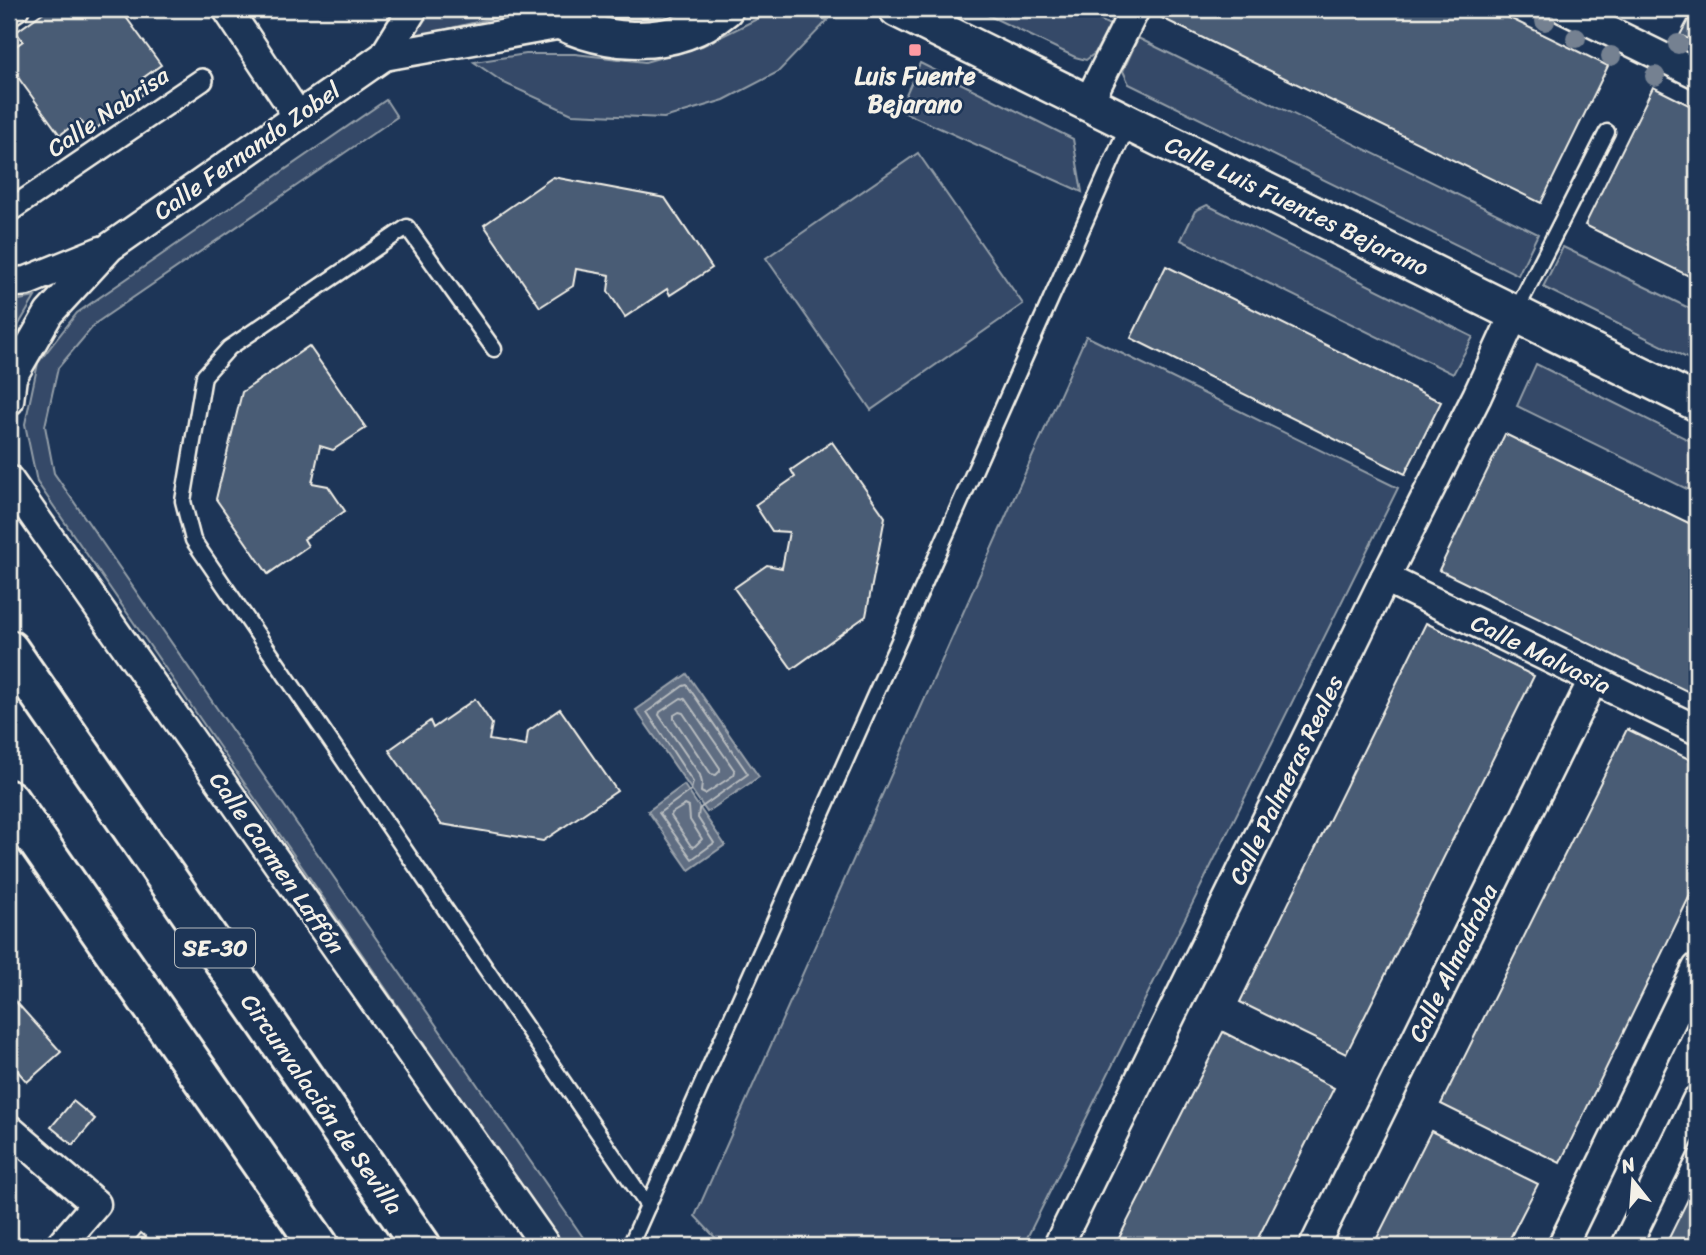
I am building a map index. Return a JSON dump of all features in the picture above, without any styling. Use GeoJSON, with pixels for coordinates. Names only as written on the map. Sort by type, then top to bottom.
{"type":"FeatureCollection","features":[{"type":"Feature","properties":{"kind":"highway","name":"Circunvalación de Sevilla"},"geometry":{"type":"LineString","coordinates":[[9,650],[421,1246]]}},
{"type":"Feature","properties":{"kind":"highway"},"geometry":{"type":"LineString","coordinates":[[9,800],[319,1246]]}},
{"type":"Feature","properties":{"kind":"street"},"geometry":{"type":"LineString","coordinates":[[9,15],[18,9]]}},
{"type":"Feature","properties":{"kind":"street"},"geometry":{"type":"LineString","coordinates":[[228,9],[298,116]]}},
{"type":"Feature","properties":{"kind":"street","name":"Calle Fernando Zobel"},"geometry":{"type":"LineString","coordinates":[[384,56],[413,9]]}},
{"type":"Feature","properties":{"kind":"street"},"geometry":{"type":"LineString","coordinates":[[550,16],[600,37],[639,40],[678,33],[719,13],[754,9]]}},
{"type":"Feature","properties":{"kind":"street","name":"Calle Luis Fuentes Bejarano"},"geometry":{"type":"LineString","coordinates":[[897,9],[1697,403]]}},
{"type":"Feature","properties":{"kind":"street"},"geometry":{"type":"LineString","coordinates":[[1088,103],[1135,9]]}},
{"type":"Feature","properties":{"kind":"street"},"geometry":{"type":"LineString","coordinates":[[1564,9],[1697,74]]}},
{"type":"Feature","properties":{"kind":"street","name":"Calle Fernando Zobel"},"geometry":{"type":"LineString","coordinates":[[110,247],[384,56],[550,16]]}},
{"type":"Feature","properties":{"kind":"street","name":"Calle Nabrisa"},"geometry":{"type":"LineString","coordinates":[[9,211],[202,80]]}},
{"type":"Feature","properties":{"kind":"street"},"geometry":{"type":"LineString","coordinates":[[9,283],[27,281],[110,247]]}},
{"type":"Feature","properties":{"kind":"street"},"geometry":{"type":"LineString","coordinates":[[9,401],[12,377],[49,313],[110,247]]}},
{"type":"Feature","properties":{"kind":"street","name":"Calle Palmeras Reales"},"geometry":{"type":"LineString","coordinates":[[1058,1246],[1477,396],[1515,313]]}},
{"type":"Feature","properties":{"kind":"street","name":"Calle Carmen Laffón"},"geometry":{"type":"LineString","coordinates":[[9,480],[546,1246]]}},
{"type":"Feature","properties":{"kind":"street","name":"Calle Malvasia"},"geometry":{"type":"LineString","coordinates":[[1385,578],[1697,730]]}},
{"type":"Feature","properties":{"kind":"street","name":"Calle Almadraba"},"geometry":{"type":"LineString","coordinates":[[1314,1246],[1593,680]]}},
{"type":"Feature","properties":{"kind":"street"},"geometry":{"type":"LineString","coordinates":[[1562,1246],[1697,968]]}},
{"type":"Feature","properties":{"kind":"street"},"geometry":{"type":"LineString","coordinates":[[1626,1246],[1697,1100]]}},
{"type":"Feature","properties":{"kind":"street"},"geometry":{"type":"LineString","coordinates":[[9,1129],[96,1204],[70,1239]]}},
{"type":"Feature","properties":{"kind":"lane"},"geometry":{"type":"LineString","coordinates":[[630,1246],[1129,122]]}},
{"type":"Feature","properties":{"kind":"lane"},"geometry":{"type":"LineString","coordinates":[[1515,313],[1607,132]]}},
{"type":"Feature","properties":{"kind":"lane"},"geometry":{"type":"LineString","coordinates":[[494,349],[407,227],[229,348],[204,376],[183,501],[193,540],[649,1206]]}},
{"type":"Feature","properties":{"kind":"shaded area"},"geometry":{"type":"Polygon","coordinates":[[[430,9],[509,9],[511,14],[434,32],[403,43],[430,9]]]}},
{"type":"Feature","properties":{"kind":"shaded area"},"geometry":{"type":"Polygon","coordinates":[[[583,9],[688,9],[636,19],[611,17],[583,9]]]}},
{"type":"Feature","properties":{"kind":"shaded area"},"geometry":{"type":"Polygon","coordinates":[[[975,9],[1077,9],[1110,25],[1095,53],[1086,60],[975,9]]]}},
{"type":"Feature","properties":{"kind":"shaded area"},"geometry":{"type":"Polygon","coordinates":[[[795,14],[828,20],[778,72],[724,100],[664,118],[572,114],[504,83],[474,62],[526,54],[575,54],[645,62],[702,46],[761,17],[795,14]]]}},
{"type":"Feature","properties":{"kind":"shaded area"},"geometry":{"type":"Polygon","coordinates":[[[1138,38],[1538,234],[1518,275],[1129,84],[1123,71],[1138,38]]]}},
{"type":"Feature","properties":{"kind":"shaded area"},"geometry":{"type":"Polygon","coordinates":[[[920,63],[1073,139],[1082,192],[899,110],[920,63]]]}},
{"type":"Feature","properties":{"kind":"shaded area"},"geometry":{"type":"Polygon","coordinates":[[[386,100],[397,117],[96,323],[58,368],[45,426],[54,473],[589,1246],[563,1246],[37,482],[25,424],[38,363],[77,313],[386,100]]]}},
{"type":"Feature","properties":{"kind":"shaded area"},"geometry":{"type":"Polygon","coordinates":[[[918,153],[1023,304],[871,410],[766,258],[918,153]]]}},
{"type":"Feature","properties":{"kind":"shaded area"},"geometry":{"type":"Polygon","coordinates":[[[1207,205],[1473,337],[1453,374],[1181,240],[1195,211],[1207,205]]]}},
{"type":"Feature","properties":{"kind":"shaded area"},"geometry":{"type":"Polygon","coordinates":[[[1563,247],[1697,312],[1697,363],[1543,287],[1563,247]]]}},
{"type":"Feature","properties":{"kind":"shaded area"},"geometry":{"type":"Polygon","coordinates":[[[35,297],[9,341],[9,302],[35,297]]]}},
{"type":"Feature","properties":{"kind":"shaded area"},"geometry":{"type":"Polygon","coordinates":[[[1086,336],[1398,488],[1023,1246],[723,1246],[695,1216],[1086,336]]]}},
{"type":"Feature","properties":{"kind":"shaded area"},"geometry":{"type":"Polygon","coordinates":[[[1536,364],[1697,444],[1697,494],[1517,406],[1536,364]]]}},
{"type":"Feature","properties":{"kind":"water"},"geometry":{"type":"Polygon","coordinates":[[[687,674],[759,777],[707,812],[636,710],[687,674]]]}},
{"type":"Feature","properties":{"kind":"water"},"geometry":{"type":"Polygon","coordinates":[[[684,785],[725,845],[689,870],[648,811],[684,785]]]}},
{"type":"Feature","properties":{"kind":"building"},"geometry":{"type":"Polygon","coordinates":[[[48,9],[120,9],[161,65],[143,78],[151,88],[90,133],[80,120],[60,135],[9,65],[9,51],[23,41],[16,32],[48,9]]]}},
{"type":"Feature","properties":{"kind":"building"},"geometry":{"type":"Polygon","coordinates":[[[1167,9],[1491,9],[1608,66],[1541,203],[1162,18],[1167,9]]]}},
{"type":"Feature","properties":{"kind":"building"},"geometry":{"type":"Polygon","coordinates":[[[1694,9],[1697,9],[1697,43],[1680,35],[1694,9]]]}},
{"type":"Feature","properties":{"kind":"building"},"geometry":{"type":"Polygon","coordinates":[[[1653,87],[1697,109],[1697,280],[1585,225],[1653,87]]]}},
{"type":"Feature","properties":{"kind":"building"},"geometry":{"type":"Polygon","coordinates":[[[9,151],[18,163],[9,169],[9,151]]]}},
{"type":"Feature","properties":{"kind":"building"},"geometry":{"type":"Polygon","coordinates":[[[553,177],[665,198],[712,268],[670,295],[667,289],[625,317],[608,291],[610,275],[576,269],[573,286],[540,307],[484,225],[553,177]]]}},
{"type":"Feature","properties":{"kind":"building"},"geometry":{"type":"Polygon","coordinates":[[[1166,266],[1441,402],[1405,474],[1131,338],[1166,266]]]}},
{"type":"Feature","properties":{"kind":"building"},"geometry":{"type":"Polygon","coordinates":[[[309,346],[366,428],[333,450],[320,446],[312,483],[328,486],[345,511],[304,539],[308,546],[268,574],[216,499],[242,392],[309,346]]]}},
{"type":"Feature","properties":{"kind":"building"},"geometry":{"type":"Polygon","coordinates":[[[1505,434],[1697,527],[1697,696],[1439,570],[1505,434]]]}},
{"type":"Feature","properties":{"kind":"building"},"geometry":{"type":"Polygon","coordinates":[[[832,442],[885,517],[866,616],[792,669],[734,588],[767,565],[782,568],[789,532],[772,531],[755,505],[795,477],[791,470],[832,442]]]}},
{"type":"Feature","properties":{"kind":"building"},"geometry":{"type":"Polygon","coordinates":[[[1426,623],[1534,676],[1346,1054],[1240,1002],[1426,623]]]}},
{"type":"Feature","properties":{"kind":"building"},"geometry":{"type":"Polygon","coordinates":[[[475,699],[492,724],[489,740],[526,746],[528,731],[560,709],[617,791],[543,841],[441,824],[389,750],[430,721],[433,728],[475,699]]]}},
{"type":"Feature","properties":{"kind":"building"},"geometry":{"type":"Polygon","coordinates":[[[1627,729],[1697,763],[1697,881],[1560,1163],[1441,1104],[1627,729]]]}},
{"type":"Feature","properties":{"kind":"building"},"geometry":{"type":"Polygon","coordinates":[[[9,994],[61,1052],[27,1082],[9,1061],[9,994]]]}},
{"type":"Feature","properties":{"kind":"building"},"geometry":{"type":"Polygon","coordinates":[[[1223,1032],[1334,1088],[1254,1246],[1115,1246],[1223,1032]]]}},
{"type":"Feature","properties":{"kind":"building"},"geometry":{"type":"Polygon","coordinates":[[[73,1101],[95,1119],[73,1145],[51,1127],[73,1101]]]}},
{"type":"Feature","properties":{"kind":"building"},"geometry":{"type":"Polygon","coordinates":[[[1431,1131],[1538,1184],[1506,1246],[1373,1246],[1431,1131]]]}},
{"type":"Feature","properties":{"kind":"building"},"geometry":{"type":"Polygon","coordinates":[[[1697,1181],[1697,1246],[1665,1246],[1697,1181]]]}},
{"type":"Feature","properties":{"kind":"building"},"geometry":{"type":"Polygon","coordinates":[[[141,1233],[157,1246],[130,1246],[141,1233]]]}},
{"type":"Feature","properties":{"kind":"place","name":"Luis Fuente Bejarano"},"geometry":{"type":"Point","coordinates":[915,50]}}]}
